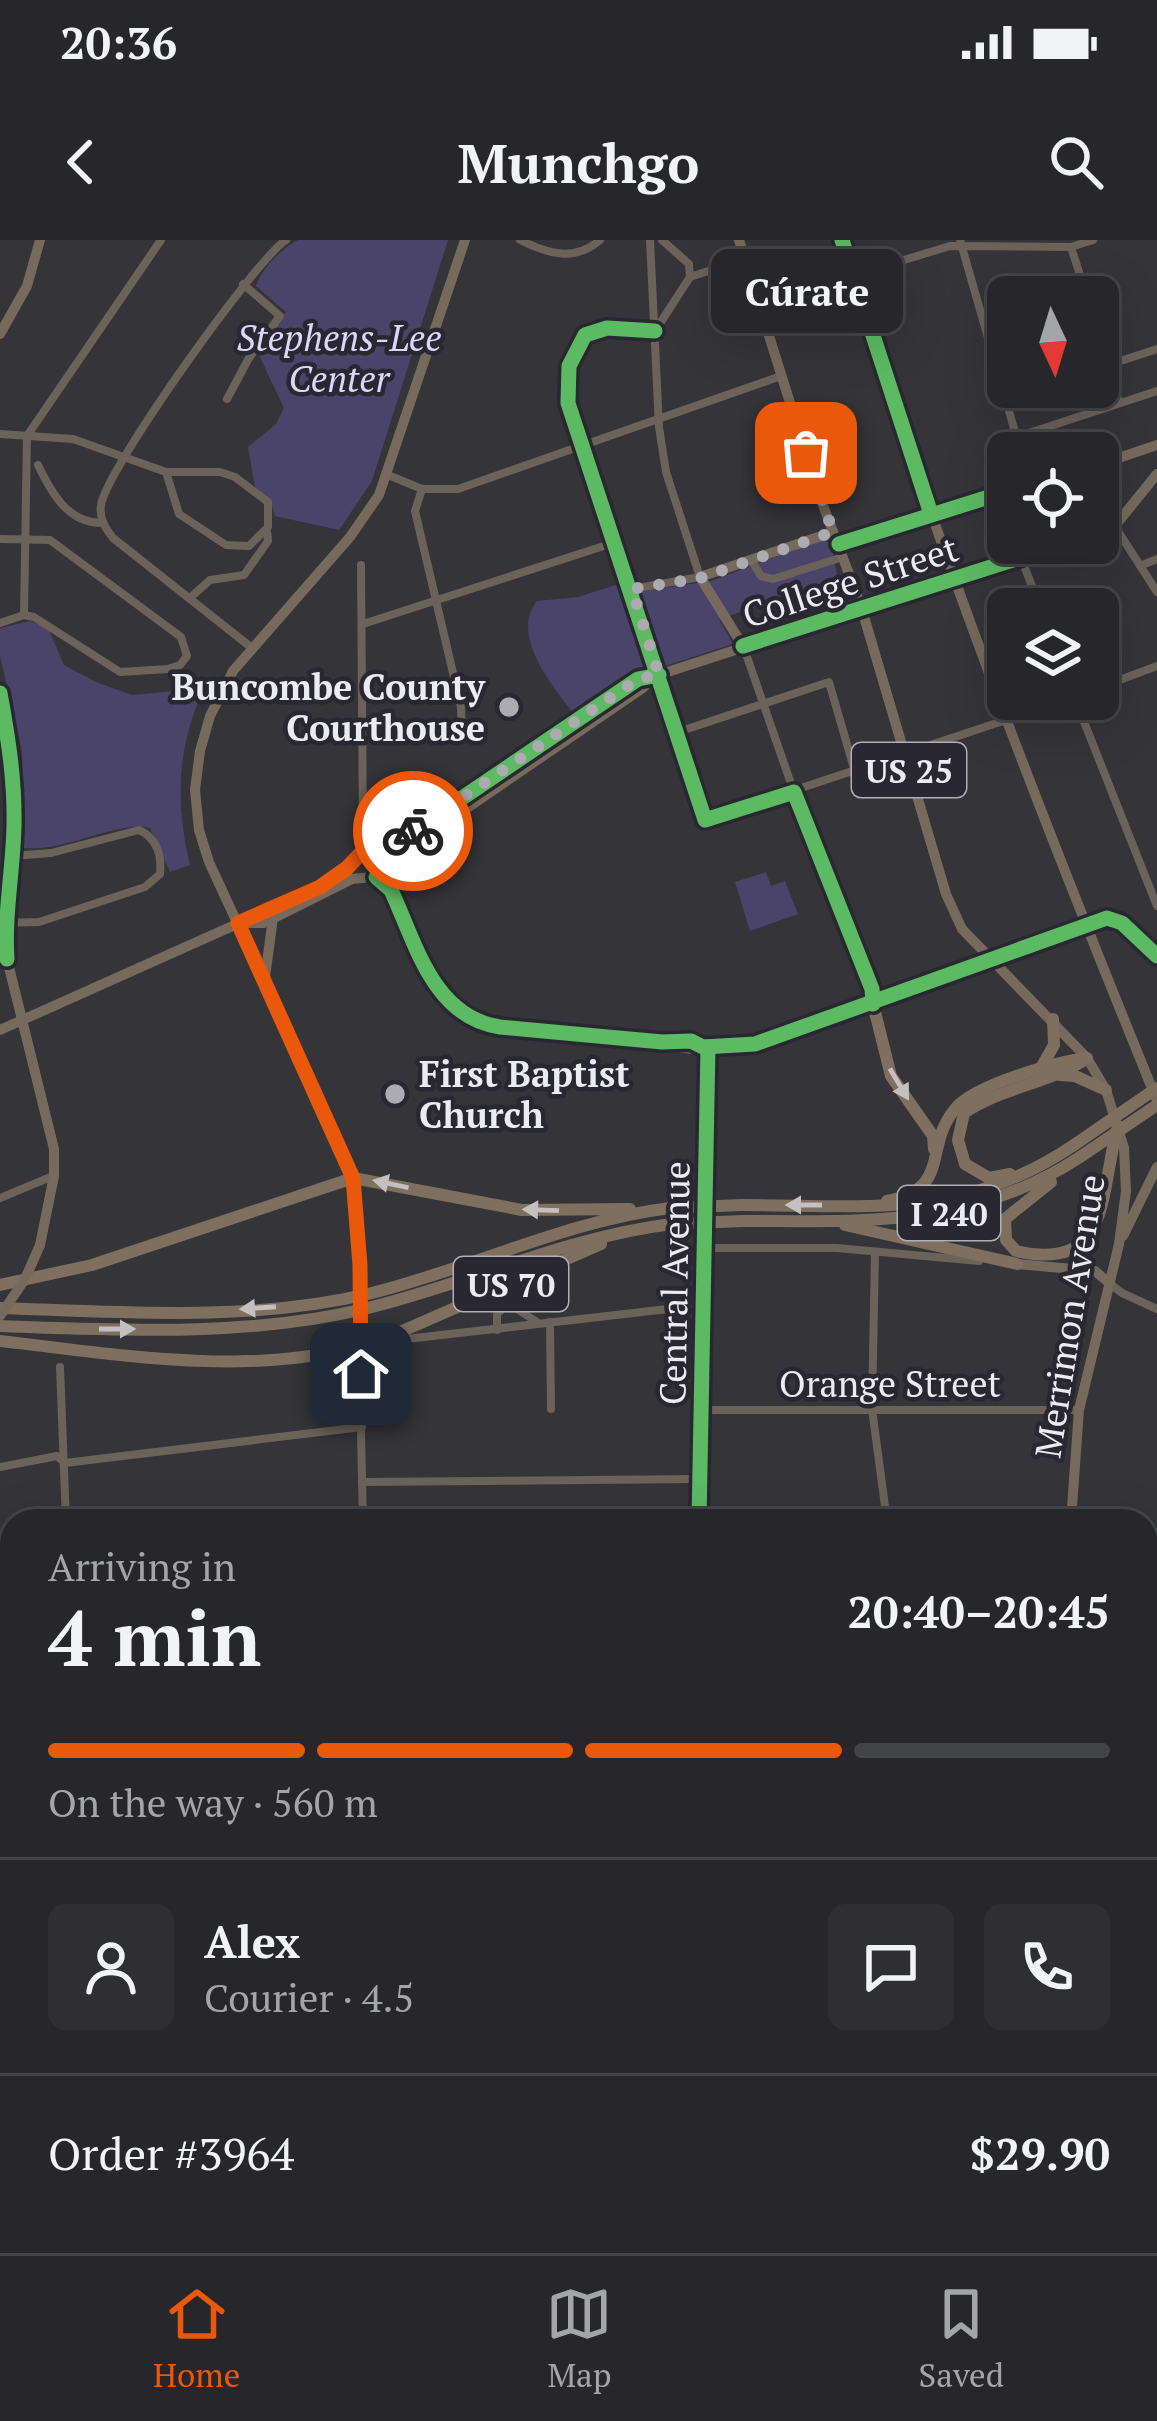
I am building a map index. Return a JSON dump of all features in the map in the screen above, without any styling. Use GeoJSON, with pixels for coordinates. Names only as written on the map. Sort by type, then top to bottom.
{"type":"FeatureCollection","features":[{"type":"Feature","properties":{"kind":"highway"},"geometry":{"type":"LineString","coordinates":[[873,1004],[891,1076],[933,1136],[936,1160]]}},
{"type":"Feature","properties":{"kind":"highway"},"geometry":{"type":"LineString","coordinates":[[1036,1072],[1054,1045],[1053,1019]]}},
{"type":"Feature","properties":{"kind":"highway"},"geometry":{"type":"LineString","coordinates":[[866,1205],[908,1196],[923,1187],[947,1120],[958,1104],[1061,1062],[1087,1058]]}},
{"type":"Feature","properties":{"kind":"highway"},"geometry":{"type":"LineString","coordinates":[[1060,1162],[1004,1176],[980,1176],[964,1164],[958,1151],[958,1130],[964,1113],[978,1104],[1059,1075],[1087,1058]]}},
{"type":"Feature","properties":{"kind":"highway"},"geometry":{"type":"LineString","coordinates":[[1059,1075],[1076,1076],[1106,1090]]}},
{"type":"Feature","properties":{"kind":"highway","name":"I 240"},"geometry":{"type":"LineString","coordinates":[[1077,1151],[1157,1088]]}},
{"type":"Feature","properties":{"kind":"highway","name":"I 240"},"geometry":{"type":"LineString","coordinates":[[0,1326],[144,1329],[302,1320],[366,1308],[562,1246],[647,1227],[928,1217],[961,1211],[1016,1192],[1157,1102]]}},
{"type":"Feature","properties":{"kind":"highway"},"geometry":{"type":"LineString","coordinates":[[1060,1162],[1049,1184],[1005,1219],[1006,1240],[1016,1251],[1060,1256],[1090,1237],[1119,1125]]}},
{"type":"Feature","properties":{"kind":"highway","name":"I 240"},"geometry":{"type":"LineString","coordinates":[[0,1312],[179,1313],[340,1300],[557,1233],[663,1209],[920,1205],[989,1190],[1060,1162]]}},
{"type":"Feature","properties":{"kind":"highway"},"geometry":{"type":"LineString","coordinates":[[0,1286],[92,1265],[353,1178]]}},
{"type":"Feature","properties":{"kind":"highway","name":"US 70"},"geometry":{"type":"LineString","coordinates":[[353,1178],[522,1210],[663,1209]]}},
{"type":"Feature","properties":{"kind":"highway"},"geometry":{"type":"LineString","coordinates":[[826,1221],[1017,1264]]}},
{"type":"Feature","properties":{"kind":"highway","name":"US 70"},"geometry":{"type":"LineString","coordinates":[[375,1343],[647,1227]]}},
{"type":"Feature","properties":{"kind":"highway"},"geometry":{"type":"LineString","coordinates":[[0,1341],[180,1361],[236,1361],[359,1346]]}},
{"type":"Feature","properties":{"kind":"main road"},"geometry":{"type":"LineString","coordinates":[[0,334],[16,309],[40,240]]}},
{"type":"Feature","properties":{"kind":"main road"},"geometry":{"type":"LineString","coordinates":[[359,1346],[360,1265],[353,1178],[203,844],[196,812],[196,772],[219,694],[251,648],[350,537],[388,475],[465,240]]}},
{"type":"Feature","properties":{"kind":"main road","name":"US 25"},"geometry":{"type":"LineString","coordinates":[[739,240],[818,492],[862,610],[946,894],[962,929],[1087,1058]]}},
{"type":"Feature","properties":{"kind":"main road"},"geometry":{"type":"LineString","coordinates":[[842,240],[953,580],[1157,1102]]}},
{"type":"Feature","properties":{"kind":"main road"},"geometry":{"type":"LineString","coordinates":[[1119,458],[1157,446]]}},
{"type":"Feature","properties":{"kind":"main road"},"geometry":{"type":"LineString","coordinates":[[1119,521],[1157,474]]}},
{"type":"Feature","properties":{"kind":"main road"},"geometry":{"type":"LineString","coordinates":[[743,646],[700,578],[750,559],[987,497]]}},
{"type":"Feature","properties":{"kind":"main road","name":"College Street"},"geometry":{"type":"LineString","coordinates":[[382,846],[458,807],[638,679],[1000,564]]}},
{"type":"Feature","properties":{"kind":"main road"},"geometry":{"type":"LineString","coordinates":[[0,692],[12,856],[2,922],[21,1020],[51,1126],[54,1176],[40,1245],[25,1279],[0,1312]]}},
{"type":"Feature","properties":{"kind":"main road","name":"College Street"},"geometry":{"type":"LineString","coordinates":[[371,876],[391,866],[458,807]]}},
{"type":"Feature","properties":{"kind":"main road"},"geometry":{"type":"LineString","coordinates":[[0,1030],[320,887],[368,846],[382,846],[391,866]]}},
{"type":"Feature","properties":{"kind":"main road"},"geometry":{"type":"LineString","coordinates":[[238,923],[273,918],[371,876],[358,859]]}},
{"type":"Feature","properties":{"kind":"main road"},"geometry":{"type":"LineString","coordinates":[[265,980],[273,918]]}},
{"type":"Feature","properties":{"kind":"main road"},"geometry":{"type":"LineString","coordinates":[[873,1004],[1086,924]]}},
{"type":"Feature","properties":{"kind":"main road","name":"Merrimon Avenue"},"geometry":{"type":"LineString","coordinates":[[1072,1509],[1079,1410],[1119,1244],[1126,1191],[1119,1125],[1087,1058]]}},
{"type":"Feature","properties":{"kind":"main road"},"geometry":{"type":"LineString","coordinates":[[1119,1244],[1157,1167]]}},
{"type":"Feature","properties":{"kind":"main road"},"geometry":{"type":"LineString","coordinates":[[1017,1264],[1095,1271],[1108,1282]]}},
{"type":"Feature","properties":{"kind":"main road","name":"US 70"},"geometry":{"type":"LineString","coordinates":[[359,1346],[375,1343]]}},
{"type":"Feature","properties":{"kind":"street"},"geometry":{"type":"LineString","coordinates":[[24,615],[27,436],[161,240]]}},
{"type":"Feature","properties":{"kind":"street"},"geometry":{"type":"LineString","coordinates":[[251,648],[113,538],[103,523],[100,502],[108,480],[244,284],[286,240]]}},
{"type":"Feature","properties":{"kind":"street"},"geometry":{"type":"LineString","coordinates":[[520,240],[567,256],[600,240]]}},
{"type":"Feature","properties":{"kind":"street"},"geometry":{"type":"LineString","coordinates":[[632,589],[700,578],[666,472],[658,420],[650,240]]}},
{"type":"Feature","properties":{"kind":"street"},"geometry":{"type":"LineString","coordinates":[[655,332],[690,277],[689,264],[662,240]]}},
{"type":"Feature","properties":{"kind":"street"},"geometry":{"type":"LineString","coordinates":[[759,304],[950,246],[1071,247],[1093,240]]}},
{"type":"Feature","properties":{"kind":"street"},"geometry":{"type":"LineString","coordinates":[[961,244],[1016,432]]}},
{"type":"Feature","properties":{"kind":"street"},"geometry":{"type":"LineString","coordinates":[[1071,247],[1080,276]]}},
{"type":"Feature","properties":{"kind":"street"},"geometry":{"type":"LineString","coordinates":[[690,277],[745,260]]}},
{"type":"Feature","properties":{"kind":"street"},"geometry":{"type":"LineString","coordinates":[[226,398],[280,316],[244,284]]}},
{"type":"Feature","properties":{"kind":"street"},"geometry":{"type":"LineString","coordinates":[[2,301],[16,309]]}},
{"type":"Feature","properties":{"kind":"street"},"geometry":{"type":"LineString","coordinates":[[655,332],[598,329],[581,340],[569,366],[567,389],[705,820],[1009,720]]}},
{"type":"Feature","properties":{"kind":"street"},"geometry":{"type":"LineString","coordinates":[[1119,361],[1157,349]]}},
{"type":"Feature","properties":{"kind":"street"},"geometry":{"type":"LineString","coordinates":[[388,475],[422,490],[458,489],[783,376]]}},
{"type":"Feature","properties":{"kind":"street"},"geometry":{"type":"LineString","coordinates":[[1119,402],[1157,391]]}},
{"type":"Feature","properties":{"kind":"street"},"geometry":{"type":"LineString","coordinates":[[1032,432],[1102,408]]}},
{"type":"Feature","properties":{"kind":"street"},"geometry":{"type":"LineString","coordinates":[[0,434],[73,439],[166,472],[206,470],[235,477],[268,502],[271,521],[267,529],[250,546],[226,545],[179,514],[166,472]]}},
{"type":"Feature","properties":{"kind":"street"},"geometry":{"type":"LineString","coordinates":[[38,465],[56,500],[86,521],[103,523]]}},
{"type":"Feature","properties":{"kind":"street"},"geometry":{"type":"LineString","coordinates":[[422,490],[416,511],[461,707],[463,738]]}},
{"type":"Feature","properties":{"kind":"street"},"geometry":{"type":"LineString","coordinates":[[191,597],[210,580],[244,575],[268,541],[267,529]]}},
{"type":"Feature","properties":{"kind":"street"},"geometry":{"type":"LineString","coordinates":[[1119,534],[1157,592]]}},
{"type":"Feature","properties":{"kind":"street"},"geometry":{"type":"LineString","coordinates":[[0,539],[50,540],[172,629],[187,646],[187,656],[181,664],[120,672],[59,629],[24,615],[0,623]]}},
{"type":"Feature","properties":{"kind":"street"},"geometry":{"type":"LineString","coordinates":[[363,624],[616,542]]}},
{"type":"Feature","properties":{"kind":"street"},"geometry":{"type":"LineString","coordinates":[[750,559],[760,576],[773,579],[845,557]]}},
{"type":"Feature","properties":{"kind":"street"},"geometry":{"type":"LineString","coordinates":[[1140,566],[1157,559]]}},
{"type":"Feature","properties":{"kind":"street"},"geometry":{"type":"LineString","coordinates":[[362,565],[363,835],[368,846]]}},
{"type":"Feature","properties":{"kind":"street"},"geometry":{"type":"LineString","coordinates":[[391,866],[391,890],[442,998],[459,1013],[485,1024],[691,1041],[706,1047],[755,1044],[873,1004],[872,989],[794,793],[743,646]]}},
{"type":"Feature","properties":{"kind":"street"},"geometry":{"type":"LineString","coordinates":[[1119,680],[1157,666]]}},
{"type":"Feature","properties":{"kind":"street"},"geometry":{"type":"LineString","coordinates":[[677,732],[830,682],[855,772]]}},
{"type":"Feature","properties":{"kind":"street"},"geometry":{"type":"LineString","coordinates":[[1081,720],[1157,906]]}},
{"type":"Feature","properties":{"kind":"street"},"geometry":{"type":"LineString","coordinates":[[2,922],[39,922],[146,887],[160,874],[161,862],[149,834],[139,830],[43,855],[12,856]]}},
{"type":"Feature","properties":{"kind":"street"},"geometry":{"type":"LineString","coordinates":[[371,876],[391,890]]}},
{"type":"Feature","properties":{"kind":"street"},"geometry":{"type":"LineString","coordinates":[[1086,924],[1118,920],[1157,956]]}},
{"type":"Feature","properties":{"kind":"street","name":"Central Avenue"},"geometry":{"type":"LineString","coordinates":[[699,1509],[706,1047]]}},
{"type":"Feature","properties":{"kind":"street"},"geometry":{"type":"LineString","coordinates":[[0,1198],[54,1176]]}},
{"type":"Feature","properties":{"kind":"street"},"geometry":{"type":"LineString","coordinates":[[706,1248],[837,1248],[1017,1264]]}},
{"type":"Feature","properties":{"kind":"street"},"geometry":{"type":"LineString","coordinates":[[875,1253],[872,1409],[885,1509]]}},
{"type":"Feature","properties":{"kind":"street"},"geometry":{"type":"LineString","coordinates":[[1108,1282],[1157,1309]]}},
{"type":"Feature","properties":{"kind":"street"},"geometry":{"type":"LineString","coordinates":[[375,1343],[703,1305]]}},
{"type":"Feature","properties":{"kind":"street"},"geometry":{"type":"LineString","coordinates":[[497,1330],[497,1314],[503,1308],[517,1310],[538,1323]]}},
{"type":"Feature","properties":{"kind":"street"},"geometry":{"type":"LineString","coordinates":[[550,1322],[550,1409]]}},
{"type":"Feature","properties":{"kind":"street"},"geometry":{"type":"LineString","coordinates":[[359,1346],[363,1509]]}},
{"type":"Feature","properties":{"kind":"street"},"geometry":{"type":"LineString","coordinates":[[60,1367],[66,1509]]}},
{"type":"Feature","properties":{"kind":"street","name":"Orange Street"},"geometry":{"type":"LineString","coordinates":[[701,1410],[1079,1410]]}},
{"type":"Feature","properties":{"kind":"street"},"geometry":{"type":"LineString","coordinates":[[64,1463],[362,1427]]}},
{"type":"Feature","properties":{"kind":"street"},"geometry":{"type":"LineString","coordinates":[[0,1467],[57,1456],[64,1463]]}},
{"type":"Feature","properties":{"kind":"street"},"geometry":{"type":"LineString","coordinates":[[362,1482],[699,1479]]}},
{"type":"Feature","properties":{"kind":"green space","name":"Stephens-Lee Center"},"geometry":{"type":"Polygon","coordinates":[[[298,240],[448,240],[372,481],[339,530],[275,516],[271,502],[255,487],[248,447],[276,424],[284,408],[257,351],[286,312],[256,286],[273,260],[298,240]]]}},
{"type":"Feature","properties":{"kind":"green space"},"geometry":{"type":"Polygon","coordinates":[[[821,540],[831,543],[838,580],[719,619],[733,644],[634,676],[576,716],[547,677],[531,645],[530,615],[537,601],[578,597],[625,582],[629,593],[711,581],[821,540]]]}},
{"type":"Feature","properties":{"kind":"green space"},"geometry":{"type":"Polygon","coordinates":[[[30,621],[48,628],[64,665],[96,682],[132,695],[204,688],[188,732],[181,775],[190,865],[170,872],[150,828],[122,828],[57,845],[24,848],[22,751],[0,656],[0,628],[30,621]]]}},
{"type":"Feature","properties":{"kind":"green space"},"geometry":{"type":"Polygon","coordinates":[[[766,872],[771,886],[785,881],[798,914],[750,931],[735,882],[766,872]]]}},
{"type":"Feature","properties":{"kind":"cycle path"},"geometry":{"type":"LineString","coordinates":[[842,240],[931,514]]}},
{"type":"Feature","properties":{"kind":"cycle path"},"geometry":{"type":"LineString","coordinates":[[655,331],[607,328],[585,335],[569,366],[568,403],[705,820],[794,792],[872,989],[873,1004]]}},
{"type":"Feature","properties":{"kind":"cycle path"},"geometry":{"type":"LineString","coordinates":[[839,544],[987,498]]}},
{"type":"Feature","properties":{"kind":"cycle path"},"geometry":{"type":"LineString","coordinates":[[743,646],[1000,564]]}},
{"type":"Feature","properties":{"kind":"cycle path"},"geometry":{"type":"LineString","coordinates":[[383,846],[397,842],[638,679],[659,675]]}},
{"type":"Feature","properties":{"kind":"cycle path"},"geometry":{"type":"LineString","coordinates":[[0,693],[14,809],[7,959]]}},
{"type":"Feature","properties":{"kind":"cycle path"},"geometry":{"type":"LineString","coordinates":[[376,877],[391,890],[419,954],[443,993],[458,1009],[500,1027],[691,1041],[703,1047],[755,1044],[1107,918],[1122,923],[1157,956]]}},
{"type":"Feature","properties":{"kind":"cycle path"},"geometry":{"type":"LineString","coordinates":[[699,1509],[708,1047]]}},
{"type":"Feature","properties":{"kind":"way so far"},"geometry":{"type":"LineString","coordinates":[[413,831],[638,679],[659,675],[632,589],[700,578],[833,532],[806,453]]}},
{"type":"Feature","properties":{"kind":"place","name":"Cúrate"},"geometry":{"type":"Point","coordinates":[806,453]}},
{"type":"Feature","properties":{"kind":"place","name":"Buncombe County Courthouse"},"geometry":{"type":"Point","coordinates":[509,707]}},
{"type":"Feature","properties":{"kind":"place","name":"First Baptist Church"},"geometry":{"type":"Point","coordinates":[395,1094]}},
{"type":"Feature","properties":{"kind":"route"},"geometry":{"type":"LineString","coordinates":[[361,1374],[360,1265],[350,1167],[238,923],[320,887],[368,846],[397,842],[413,831]]}}]}
